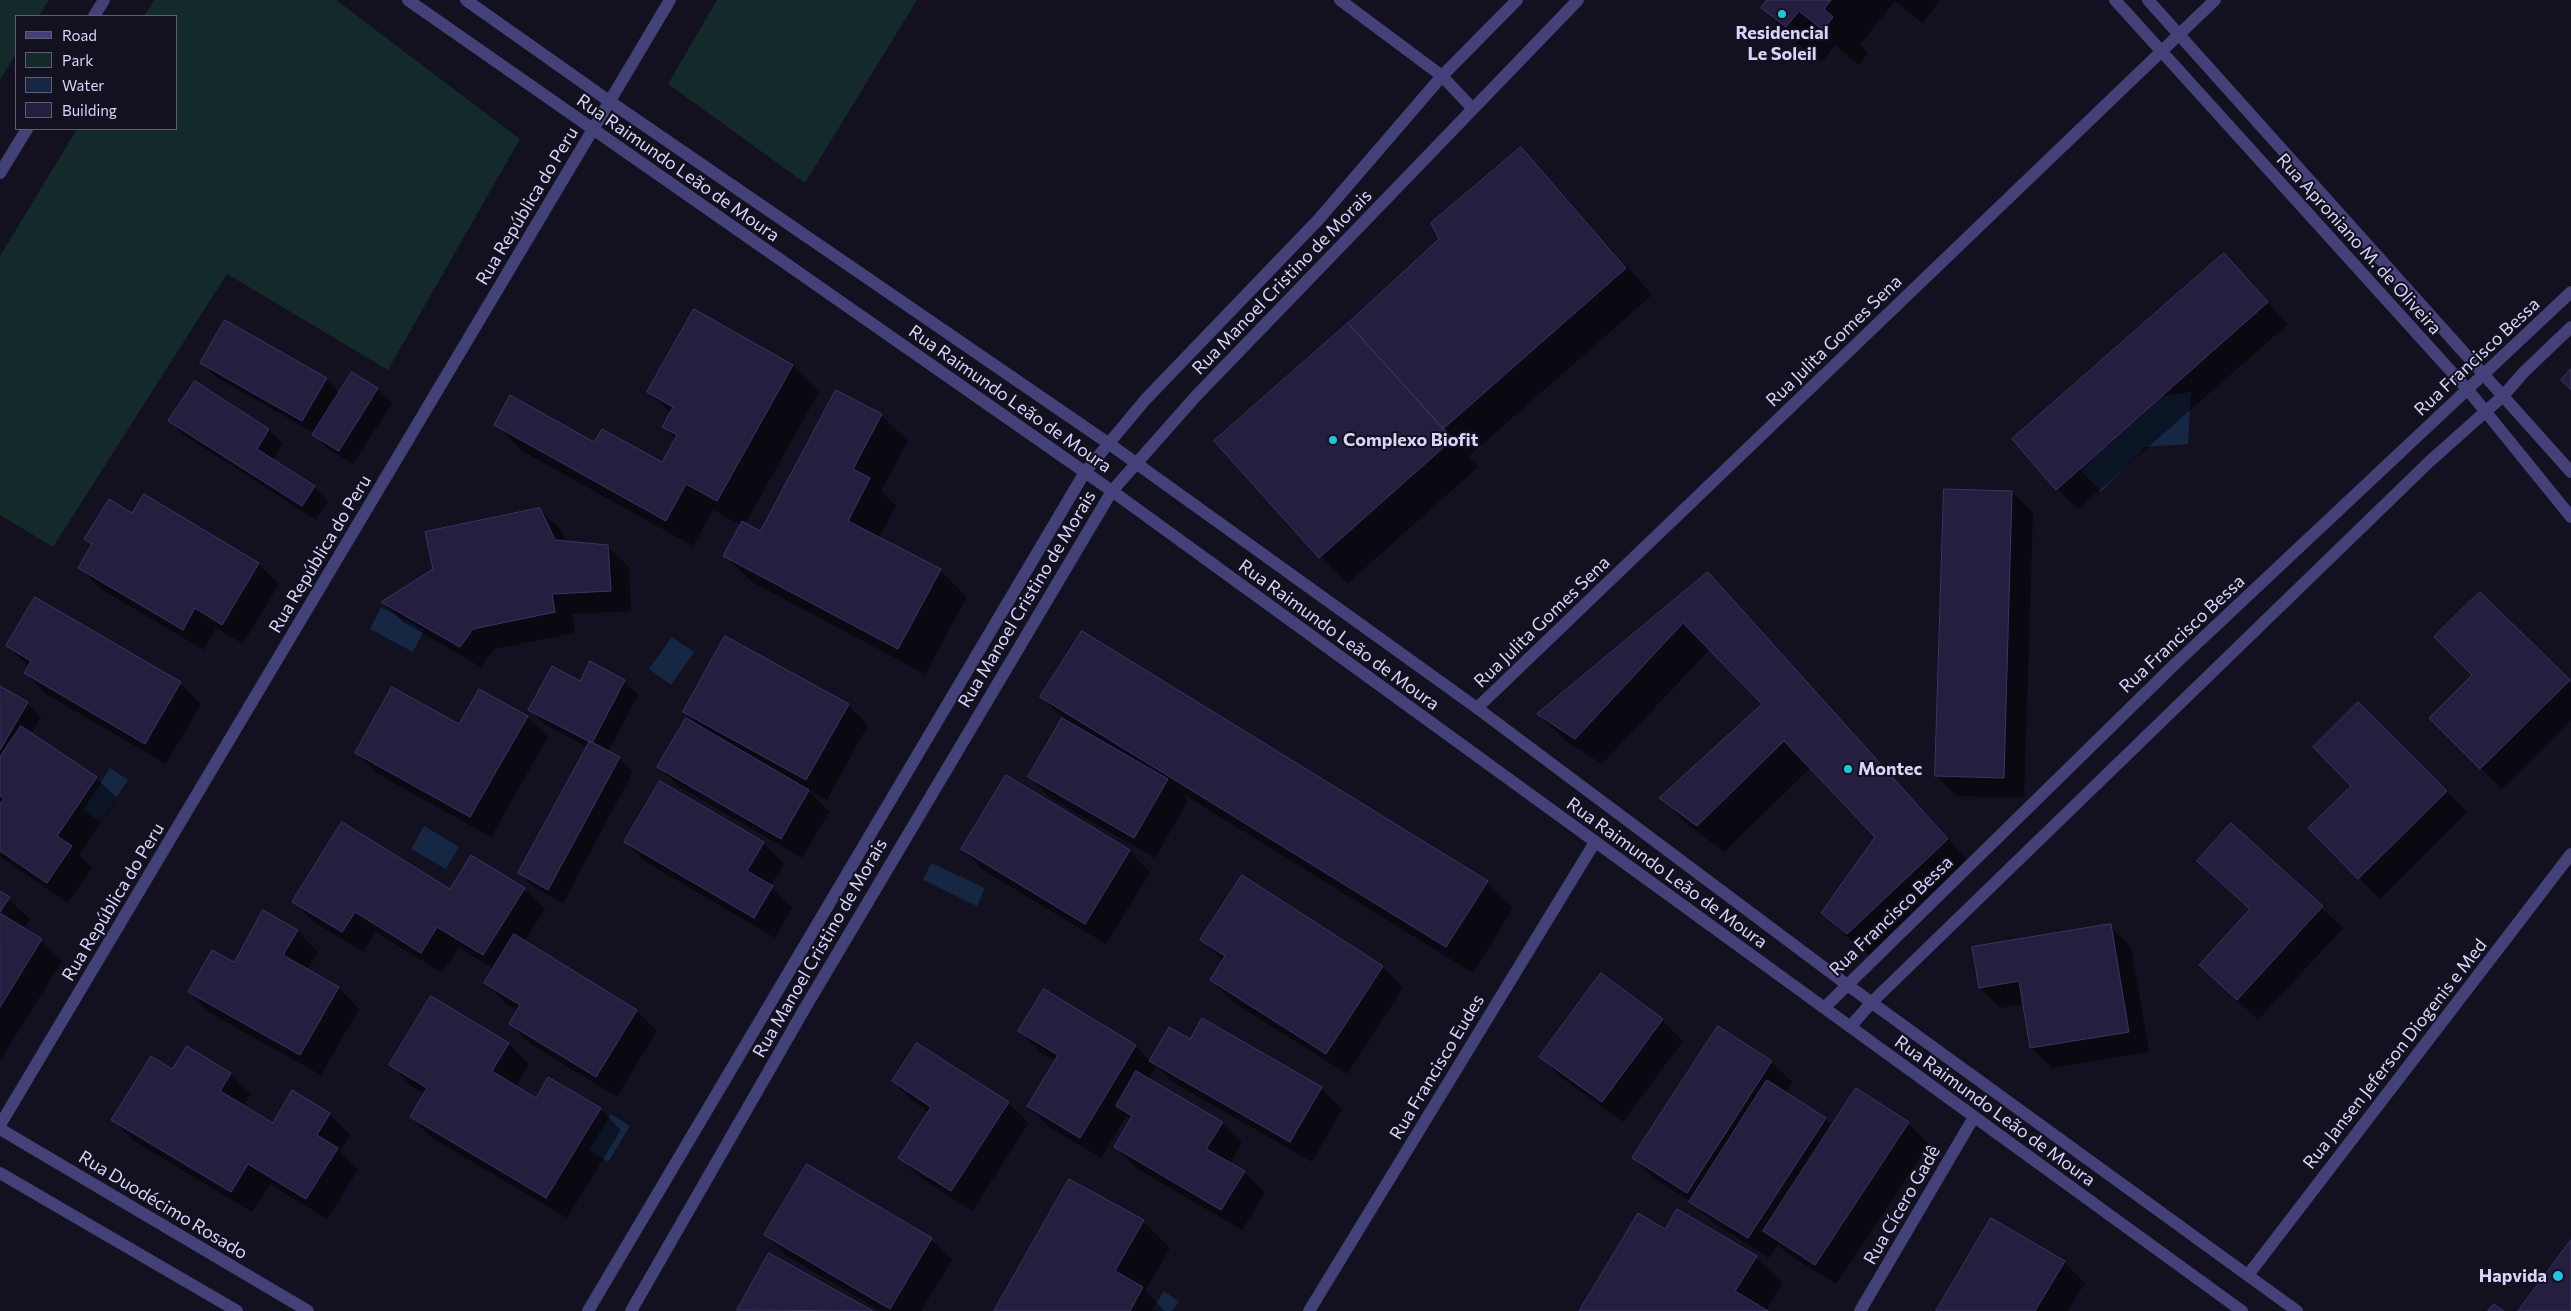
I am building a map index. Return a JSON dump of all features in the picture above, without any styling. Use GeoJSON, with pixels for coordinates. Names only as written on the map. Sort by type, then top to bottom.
{"type":"FeatureCollection","features":[{"type":"Feature","properties":{"kind":"street"},"geometry":{"type":"LineString","coordinates":[[95,15],[104,0]]}},
{"type":"Feature","properties":{"kind":"street","name":"Rua Raimundo Leão de Moura"},"geometry":{"type":"LineString","coordinates":[[408,0],[1112,491],[2242,1311]]}},
{"type":"Feature","properties":{"kind":"street","name":"Rua Raimundo Leão de Moura"},"geometry":{"type":"LineString","coordinates":[[466,0],[609,101],[1108,443],[1478,708],[1846,984],[2297,1311]]}},
{"type":"Feature","properties":{"kind":"street","name":"Rua República do Peru"},"geometry":{"type":"LineString","coordinates":[[0,1125],[670,0]]}},
{"type":"Feature","properties":{"kind":"street"},"geometry":{"type":"LineString","coordinates":[[1340,0],[1442,76],[1474,109]]}},
{"type":"Feature","properties":{"kind":"street","name":"Rua Manoel Cristino de Morais"},"geometry":{"type":"LineString","coordinates":[[588,1311],[1085,472],[1145,400],[1319,219],[1442,76],[1517,0]]}},
{"type":"Feature","properties":{"kind":"street","name":"Rua Manoel Cristino de Morais"},"geometry":{"type":"LineString","coordinates":[[632,1311],[805,1008],[1112,491],[1196,396],[1578,0]]}},
{"type":"Feature","properties":{"kind":"street","name":"Rua Aproniano M. de Oliveira"},"geometry":{"type":"LineString","coordinates":[[2114,0],[2468,390],[2571,517]]}},
{"type":"Feature","properties":{"kind":"street","name":"Rua Aproniano M. de Oliveira"},"geometry":{"type":"LineString","coordinates":[[2148,0],[2571,472]]}},
{"type":"Feature","properties":{"kind":"street","name":"Rua Julita Gomes Sena"},"geometry":{"type":"LineString","coordinates":[[1478,708],[2215,0]]}},
{"type":"Feature","properties":{"kind":"street"},"geometry":{"type":"LineString","coordinates":[[0,173],[26,130]]}},
{"type":"Feature","properties":{"kind":"street","name":"Rua Francisco Bessa"},"geometry":{"type":"LineString","coordinates":[[1824,1008],[1846,984],[2174,665],[2484,376],[2571,292]]}},
{"type":"Feature","properties":{"kind":"street"},"geometry":{"type":"LineString","coordinates":[[1850,1027],[1872,1002],[2429,462],[2503,396],[2524,372],[2571,327]]}},
{"type":"Feature","properties":{"kind":"street","name":"Rua Francisco Eudes"},"geometry":{"type":"LineString","coordinates":[[1309,1311],[1594,842]]}},
{"type":"Feature","properties":{"kind":"street","name":"Rua Jansen Jeferson Diogenis e Med"},"geometry":{"type":"LineString","coordinates":[[2248,1275],[2571,854]]}},
{"type":"Feature","properties":{"kind":"street","name":"Rua Cícero Gadê"},"geometry":{"type":"LineString","coordinates":[[1860,1311],[1974,1117]]}},
{"type":"Feature","properties":{"kind":"street","name":"Rua Duodécimo Rosado"},"geometry":{"type":"LineString","coordinates":[[0,1130],[308,1311]]}},
{"type":"Feature","properties":{"kind":"street"},"geometry":{"type":"LineString","coordinates":[[0,1173],[237,1311]]}},
{"type":"Feature","properties":{"kind":"green space"},"geometry":{"type":"Polygon","coordinates":[[[0,0],[49,0],[40,15],[15,15],[15,56],[0,80],[0,0]]]}},
{"type":"Feature","properties":{"kind":"green space"},"geometry":{"type":"Polygon","coordinates":[[[154,0],[336,0],[520,139],[388,370],[227,274],[53,547],[0,515],[0,256],[76,130],[178,130],[178,15],[145,15],[154,0]]]}},
{"type":"Feature","properties":{"kind":"green space"},"geometry":{"type":"Polygon","coordinates":[[[717,0],[917,0],[805,183],[668,84],[717,0]]]}},
{"type":"Feature","properties":{"kind":"water"},"geometry":{"type":"Polygon","coordinates":[[[2191,392],[2188,444],[2145,447],[2101,492],[2061,449],[2098,406],[2191,392]]]}},
{"type":"Feature","properties":{"kind":"water"},"geometry":{"type":"Polygon","coordinates":[[[381,607],[424,630],[413,652],[370,629],[381,607]]]}},
{"type":"Feature","properties":{"kind":"water"},"geometry":{"type":"Polygon","coordinates":[[[672,637],[694,652],[671,685],[649,669],[672,637]]]}},
{"type":"Feature","properties":{"kind":"water"},"geometry":{"type":"Polygon","coordinates":[[[110,768],[128,780],[100,822],[83,810],[110,768]]]}},
{"type":"Feature","properties":{"kind":"water"},"geometry":{"type":"Polygon","coordinates":[[[424,826],[459,847],[446,869],[411,849],[424,826]]]}},
{"type":"Feature","properties":{"kind":"water"},"geometry":{"type":"Polygon","coordinates":[[[931,863],[985,888],[977,906],[923,880],[931,863]]]}},
{"type":"Feature","properties":{"kind":"water"},"geometry":{"type":"Polygon","coordinates":[[[611,1114],[630,1126],[608,1162],[589,1150],[611,1114]]]}},
{"type":"Feature","properties":{"kind":"water"},"geometry":{"type":"Polygon","coordinates":[[[1164,1291],[1179,1302],[1172,1311],[1151,1311],[1164,1291]]]}},
{"type":"Feature","properties":{"kind":"building","name":"Residencial Le Soleil"},"geometry":{"type":"Polygon","coordinates":[[[1767,0],[1831,0],[1824,9],[1833,17],[1823,30],[1799,11],[1786,27],[1761,8],[1767,0]]]}},
{"type":"Feature","properties":{"kind":"building"},"geometry":{"type":"Polygon","coordinates":[[[1521,147],[1626,268],[1443,429],[1348,323],[1439,239],[1431,223],[1521,147]]]}},
{"type":"Feature","properties":{"kind":"building"},"geometry":{"type":"Polygon","coordinates":[[[2224,253],[2268,302],[2056,490],[2012,439],[2224,253]]]}},
{"type":"Feature","properties":{"kind":"building"},"geometry":{"type":"Polygon","coordinates":[[[694,309],[793,365],[717,501],[686,484],[666,521],[494,425],[510,395],[594,442],[602,429],[662,462],[677,435],[662,427],[673,407],[647,392],[694,309]]]}},
{"type":"Feature","properties":{"kind":"building"},"geometry":{"type":"Polygon","coordinates":[[[225,320],[327,378],[302,421],[200,363],[225,320]]]}},
{"type":"Feature","properties":{"kind":"building","name":"Complexo Biofit"},"geometry":{"type":"Polygon","coordinates":[[[1348,323],[1453,439],[1319,558],[1214,441],[1348,323]]]}},
{"type":"Feature","properties":{"kind":"building"},"geometry":{"type":"Polygon","coordinates":[[[2571,369],[2571,390],[2561,380],[2571,369]]]}},
{"type":"Feature","properties":{"kind":"building"},"geometry":{"type":"Polygon","coordinates":[[[352,372],[378,388],[339,451],[312,435],[352,372]]]}},
{"type":"Feature","properties":{"kind":"building"},"geometry":{"type":"Polygon","coordinates":[[[195,381],[269,429],[257,449],[315,486],[302,506],[168,421],[195,381]]]}},
{"type":"Feature","properties":{"kind":"building"},"geometry":{"type":"Polygon","coordinates":[[[836,390],[882,414],[853,469],[870,478],[848,521],[941,569],[898,649],[723,556],[742,521],[760,531],[836,390]]]}},
{"type":"Feature","properties":{"kind":"building"},"geometry":{"type":"Polygon","coordinates":[[[1944,489],[2012,491],[2004,778],[1935,776],[1944,489]]]}},
{"type":"Feature","properties":{"kind":"building"},"geometry":{"type":"Polygon","coordinates":[[[144,494],[259,563],[222,625],[195,608],[183,630],[78,568],[92,544],[84,539],[109,499],[132,513],[144,494]]]}},
{"type":"Feature","properties":{"kind":"building"},"geometry":{"type":"Polygon","coordinates":[[[540,508],[555,540],[608,545],[611,591],[552,594],[555,612],[473,629],[460,647],[381,602],[433,569],[425,532],[540,508]]]}},
{"type":"Feature","properties":{"kind":"building","name":"Montec"},"geometry":{"type":"Polygon","coordinates":[[[1708,572],[1948,839],[1847,934],[1821,913],[1875,837],[1784,741],[1697,826],[1659,798],[1762,704],[1683,623],[1575,739],[1537,714],[1708,572]]]}},
{"type":"Feature","properties":{"kind":"building"},"geometry":{"type":"Polygon","coordinates":[[[2480,592],[2570,680],[2480,769],[2429,718],[2472,675],[2434,637],[2480,592]]]}},
{"type":"Feature","properties":{"kind":"building"},"geometry":{"type":"Polygon","coordinates":[[[35,597],[181,682],[145,744],[24,673],[31,661],[6,646],[35,597]]]}},
{"type":"Feature","properties":{"kind":"building"},"geometry":{"type":"Polygon","coordinates":[[[1082,631],[1488,881],[1446,947],[1040,697],[1082,631]]]}},
{"type":"Feature","properties":{"kind":"building"},"geometry":{"type":"Polygon","coordinates":[[[725,636],[849,704],[806,780],[683,712],[725,636]]]}},
{"type":"Feature","properties":{"kind":"building"},"geometry":{"type":"Polygon","coordinates":[[[590,661],[625,680],[592,743],[528,710],[552,666],[580,681],[590,661]]]}},
{"type":"Feature","properties":{"kind":"building"},"geometry":{"type":"Polygon","coordinates":[[[0,686],[28,702],[0,750],[0,686]]]}},
{"type":"Feature","properties":{"kind":"building"},"geometry":{"type":"Polygon","coordinates":[[[392,687],[459,724],[479,689],[528,716],[470,817],[355,753],[392,687]]]}},
{"type":"Feature","properties":{"kind":"building"},"geometry":{"type":"Polygon","coordinates":[[[2358,702],[2447,791],[2358,879],[2308,828],[2351,786],[2313,747],[2358,702]]]}},
{"type":"Feature","properties":{"kind":"building"},"geometry":{"type":"Polygon","coordinates":[[[686,718],[809,790],[781,839],[657,767],[686,718]]]}},
{"type":"Feature","properties":{"kind":"building"},"geometry":{"type":"Polygon","coordinates":[[[1062,718],[1168,779],[1134,838],[1028,777],[1062,718]]]}},
{"type":"Feature","properties":{"kind":"building"},"geometry":{"type":"Polygon","coordinates":[[[21,726],[97,777],[57,836],[72,846],[47,883],[0,851],[0,804],[4,799],[0,796],[0,757],[21,726]]]}},
{"type":"Feature","properties":{"kind":"building"},"geometry":{"type":"Polygon","coordinates":[[[590,741],[620,757],[548,890],[518,873],[590,741]]]}},
{"type":"Feature","properties":{"kind":"building"},"geometry":{"type":"Polygon","coordinates":[[[1006,775],[1130,850],[1085,924],[961,849],[1006,775]]]}},
{"type":"Feature","properties":{"kind":"building"},"geometry":{"type":"Polygon","coordinates":[[[660,781],[764,842],[747,871],[773,886],[754,918],[624,842],[660,781]]]}},
{"type":"Feature","properties":{"kind":"building"},"geometry":{"type":"Polygon","coordinates":[[[342,822],[450,889],[471,855],[525,888],[483,955],[437,927],[421,953],[355,912],[342,932],[292,902],[342,822]]]}},
{"type":"Feature","properties":{"kind":"building"},"geometry":{"type":"Polygon","coordinates":[[[2231,823],[2323,906],[2237,1000],[2199,965],[2250,909],[2197,861],[2231,823]]]}},
{"type":"Feature","properties":{"kind":"building"},"geometry":{"type":"Polygon","coordinates":[[[1242,875],[1383,966],[1326,1054],[1210,980],[1225,956],[1200,940],[1242,875]]]}},
{"type":"Feature","properties":{"kind":"building"},"geometry":{"type":"Polygon","coordinates":[[[0,891],[10,897],[0,912],[0,891]]]}},
{"type":"Feature","properties":{"kind":"building"},"geometry":{"type":"Polygon","coordinates":[[[263,910],[298,930],[283,955],[339,987],[300,1055],[188,992],[212,950],[234,962],[263,910]]]}},
{"type":"Feature","properties":{"kind":"building"},"geometry":{"type":"Polygon","coordinates":[[[0,913],[42,939],[0,1007],[0,913]]]}},
{"type":"Feature","properties":{"kind":"building"},"geometry":{"type":"Polygon","coordinates":[[[2111,924],[2129,1032],[2030,1048],[2019,981],[1979,988],[1972,947],[2111,924]]]}},
{"type":"Feature","properties":{"kind":"building"},"geometry":{"type":"Polygon","coordinates":[[[514,934],[637,1010],[596,1077],[509,1024],[520,1005],[484,983],[514,934]]]}},
{"type":"Feature","properties":{"kind":"building"},"geometry":{"type":"Polygon","coordinates":[[[1601,973],[1663,1019],[1602,1102],[1539,1057],[1601,973]]]}},
{"type":"Feature","properties":{"kind":"building"},"geometry":{"type":"Polygon","coordinates":[[[1044,989],[1136,1045],[1080,1138],[1027,1106],[1058,1055],[1018,1031],[1044,989]]]}},
{"type":"Feature","properties":{"kind":"building"},"geometry":{"type":"Polygon","coordinates":[[[431,996],[509,1043],[492,1071],[536,1098],[548,1077],[601,1108],[546,1198],[410,1117],[427,1088],[389,1065],[431,996]]]}},
{"type":"Feature","properties":{"kind":"building"},"geometry":{"type":"Polygon","coordinates":[[[1202,1018],[1322,1087],[1290,1142],[1149,1061],[1169,1027],[1190,1039],[1202,1018]]]}},
{"type":"Feature","properties":{"kind":"building"},"geometry":{"type":"Polygon","coordinates":[[[1718,1026],[1772,1061],[1687,1193],[1632,1158],[1718,1026]]]}},
{"type":"Feature","properties":{"kind":"building"},"geometry":{"type":"Polygon","coordinates":[[[917,1043],[1009,1102],[951,1191],[898,1158],[931,1107],[892,1081],[917,1043]]]}},
{"type":"Feature","properties":{"kind":"building"},"geometry":{"type":"Polygon","coordinates":[[[187,1046],[231,1073],[220,1091],[273,1123],[292,1090],[330,1113],[317,1135],[338,1148],[306,1199],[248,1164],[231,1192],[111,1120],[151,1056],[172,1069],[187,1046]]]}},
{"type":"Feature","properties":{"kind":"building"},"geometry":{"type":"Polygon","coordinates":[[[1136,1071],[1223,1122],[1206,1149],[1245,1171],[1221,1210],[1114,1147],[1132,1116],[1116,1106],[1136,1071]]]}},
{"type":"Feature","properties":{"kind":"building"},"geometry":{"type":"Polygon","coordinates":[[[1767,1080],[1826,1118],[1748,1238],[1689,1202],[1767,1080]]]}},
{"type":"Feature","properties":{"kind":"building"},"geometry":{"type":"Polygon","coordinates":[[[1856,1088],[1909,1122],[1815,1265],[1763,1231],[1856,1088]]]}},
{"type":"Feature","properties":{"kind":"building"},"geometry":{"type":"Polygon","coordinates":[[[807,1164],[932,1238],[890,1309],[764,1235],[807,1164]]]}},
{"type":"Feature","properties":{"kind":"building"},"geometry":{"type":"Polygon","coordinates":[[[1069,1179],[1144,1220],[1115,1271],[1143,1287],[1130,1311],[994,1311],[1069,1179]]]}},
{"type":"Feature","properties":{"kind":"building"},"geometry":{"type":"Polygon","coordinates":[[[1677,1209],[1757,1256],[1735,1291],[1768,1311],[1579,1311],[1638,1213],[1665,1229],[1677,1209]]]}},
{"type":"Feature","properties":{"kind":"building"},"geometry":{"type":"Polygon","coordinates":[[[1991,1218],[2065,1261],[2035,1311],[1936,1311],[1991,1218]]]}},
{"type":"Feature","properties":{"kind":"building","name":"Hapvida"},"geometry":{"type":"Polygon","coordinates":[[[2571,1240],[2571,1311],[2518,1311],[2571,1240]]]}},
{"type":"Feature","properties":{"kind":"building"},"geometry":{"type":"Polygon","coordinates":[[[769,1253],[873,1311],[737,1310],[769,1253]]]}},
{"type":"Feature","properties":{"kind":"building","name":"Hapvida"},"geometry":{"type":"Polygon","coordinates":[[[2494,1304],[2504,1311],[2488,1311],[2494,1304]]]}},
{"type":"Feature","properties":{"kind":"place","name":"Residencial Le Soleil"},"geometry":{"type":"Point","coordinates":[1782,14]}},
{"type":"Feature","properties":{"kind":"place","name":"Complexo Biofit"},"geometry":{"type":"Point","coordinates":[1333,440]}},
{"type":"Feature","properties":{"kind":"place","name":"Montec"},"geometry":{"type":"Point","coordinates":[1848,769]}},
{"type":"Feature","properties":{"kind":"place","name":"Hapvida"},"geometry":{"type":"Point","coordinates":[2558,1276]}}]}
